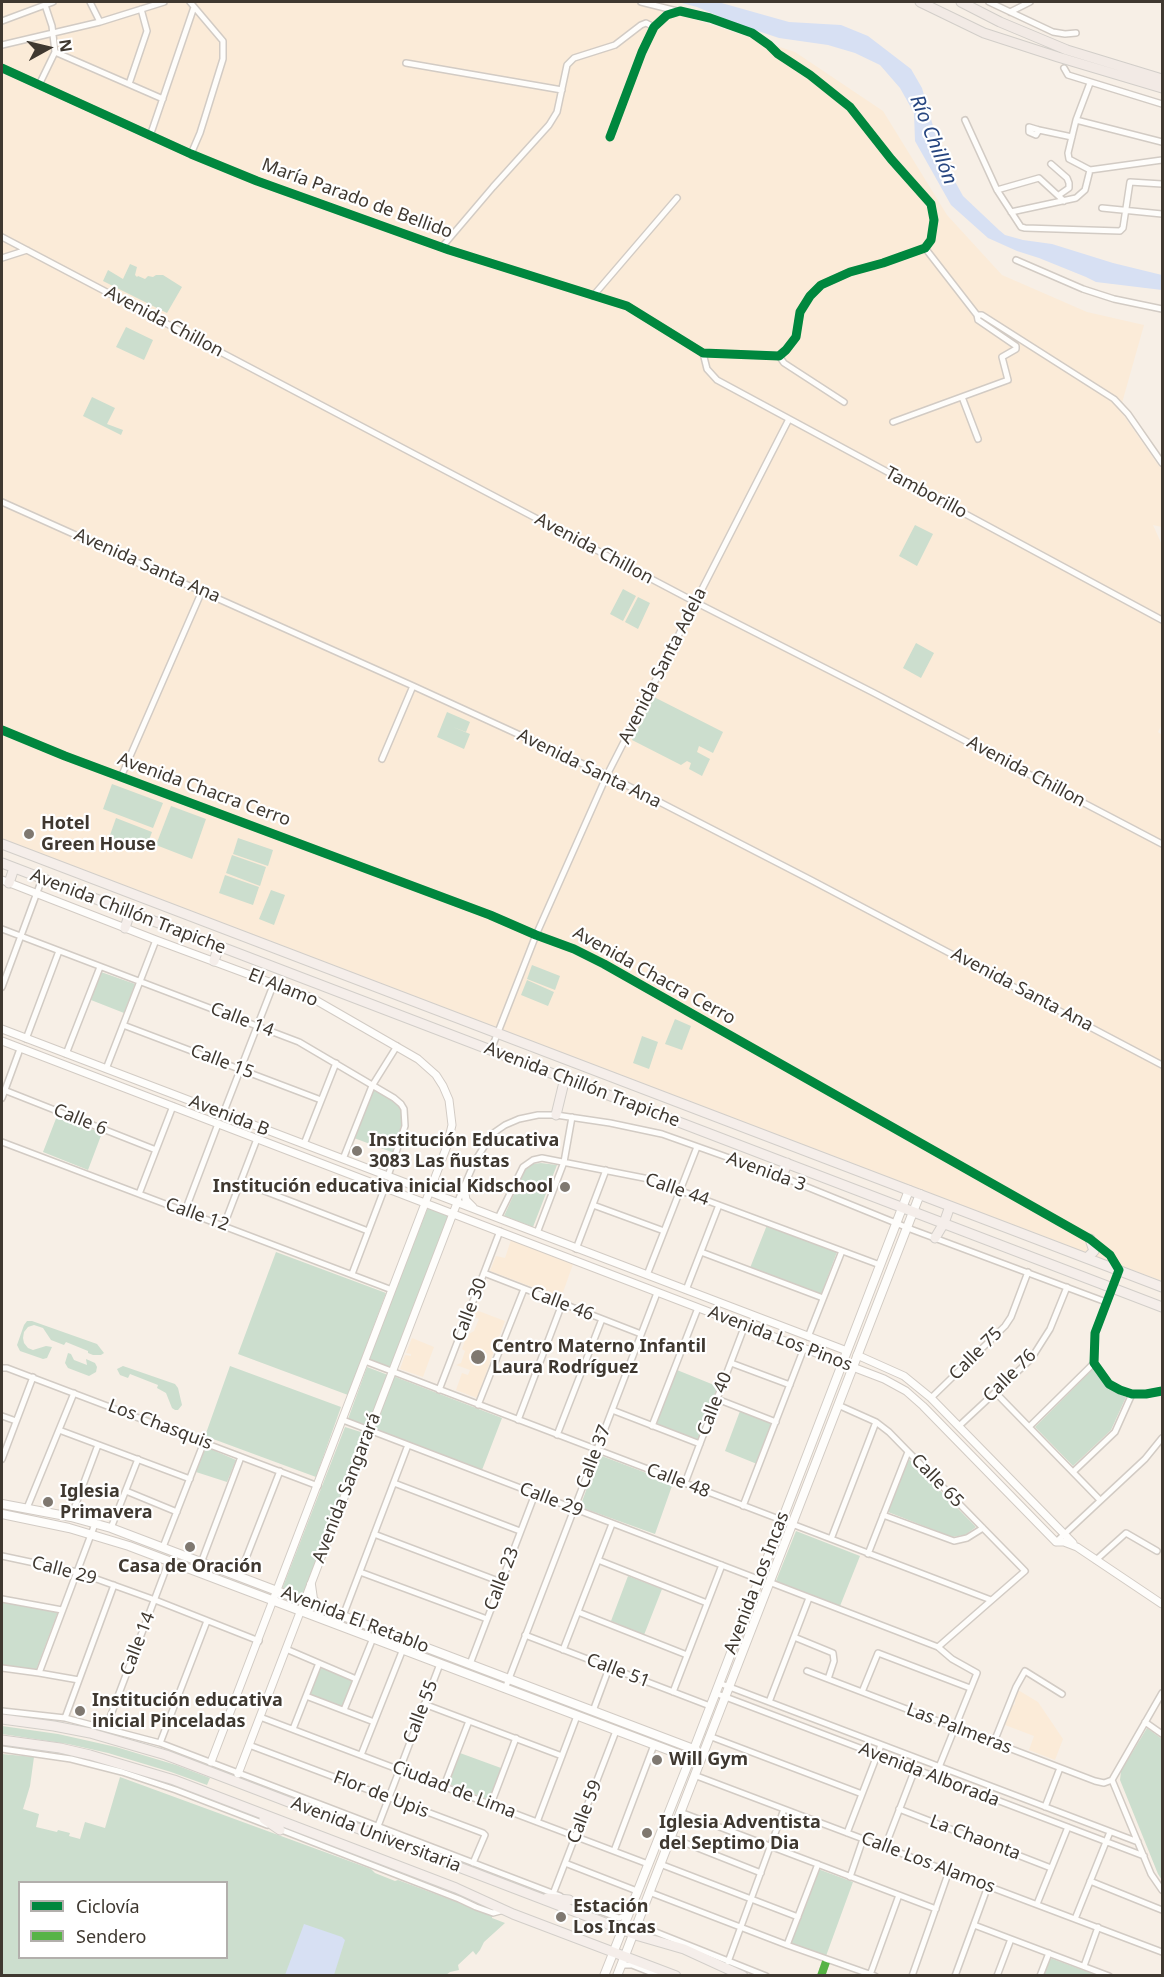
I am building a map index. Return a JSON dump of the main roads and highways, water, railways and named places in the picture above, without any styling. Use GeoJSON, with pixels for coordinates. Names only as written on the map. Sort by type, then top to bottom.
{"type":"FeatureCollection","features":[{"type":"Feature","properties":{"kind":"highway"},"geometry":{"type":"LineString","coordinates":[[920,2],[984,33],[1162,88]]}},
{"type":"Feature","properties":{"kind":"highway"},"geometry":{"type":"LineString","coordinates":[[961,2],[1000,22],[1067,50],[1162,79]]}},
{"type":"Feature","properties":{"kind":"main road","name":"Avenida Chillón Trapiche"},"geometry":{"type":"LineString","coordinates":[[2,844],[1162,1287]]}},
{"type":"Feature","properties":{"kind":"main road","name":"Avenida Chillón Trapiche"},"geometry":{"type":"LineString","coordinates":[[2,863],[1162,1307]]}},
{"type":"Feature","properties":{"kind":"main road"},"geometry":{"type":"LineString","coordinates":[[5,881],[14,868]]}},
{"type":"Feature","properties":{"kind":"main road"},"geometry":{"type":"LineString","coordinates":[[57,884],[64,868]]}},
{"type":"Feature","properties":{"kind":"main road"},"geometry":{"type":"LineString","coordinates":[[106,903],[113,886]]}},
{"type":"Feature","properties":{"kind":"main road"},"geometry":{"type":"LineString","coordinates":[[125,928],[130,912]]}},
{"type":"Feature","properties":{"kind":"main road"},"geometry":{"type":"LineString","coordinates":[[187,934],[193,917]]}},
{"type":"Feature","properties":{"kind":"main road"},"geometry":{"type":"LineString","coordinates":[[214,961],[219,946]]}},
{"type":"Feature","properties":{"kind":"main road"},"geometry":{"type":"LineString","coordinates":[[334,990],[341,973]]}},
{"type":"Feature","properties":{"kind":"main road"},"geometry":{"type":"LineString","coordinates":[[373,1005],[379,988]]}},
{"type":"Feature","properties":{"kind":"main road"},"geometry":{"type":"LineString","coordinates":[[540,1069],[546,1052]]}},
{"type":"Feature","properties":{"kind":"main road"},"geometry":{"type":"LineString","coordinates":[[597,1091],[604,1074]]}},
{"type":"Feature","properties":{"kind":"main road"},"geometry":{"type":"LineString","coordinates":[[556,1115],[565,1078]]}},
{"type":"Feature","properties":{"kind":"main road"},"geometry":{"type":"LineString","coordinates":[[702,1131],[708,1113]]}},
{"type":"Feature","properties":{"kind":"main road"},"geometry":{"type":"LineString","coordinates":[[782,1177],[787,1163]]}},
{"type":"Feature","properties":{"kind":"main road","name":"Avenida Los Incas"},"geometry":{"type":"LineString","coordinates":[[604,1976],[909,1190]]}},
{"type":"Feature","properties":{"kind":"main road","name":"Avenida Los Incas"},"geometry":{"type":"LineString","coordinates":[[618,1972],[920,1194]]}},
{"type":"Feature","properties":{"kind":"main road"},"geometry":{"type":"LineString","coordinates":[[935,1238],[950,1206]]}},
{"type":"Feature","properties":{"kind":"main road"},"geometry":{"type":"LineString","coordinates":[[985,1239],[991,1221]]}},
{"type":"Feature","properties":{"kind":"main road"},"geometry":{"type":"LineString","coordinates":[[1087,1258],[1094,1251],[1090,1239]]}},
{"type":"Feature","properties":{"kind":"main road","name":"Avenida El Retablo"},"geometry":{"type":"LineString","coordinates":[[2,1504],[70,1517],[111,1528],[703,1752]]}},
{"type":"Feature","properties":{"kind":"main road","name":"Avenida El Retablo"},"geometry":{"type":"LineString","coordinates":[[2,1514],[91,1534],[169,1561],[699,1762]]}},
{"type":"Feature","properties":{"kind":"main road"},"geometry":{"type":"LineString","coordinates":[[770,1551],[780,1555]]}},
{"type":"Feature","properties":{"kind":"main road"},"geometry":{"type":"LineString","coordinates":[[310,1585],[314,1599],[320,1607]]}},
{"type":"Feature","properties":{"kind":"main road","name":"Avenida Universitaria"},"geometry":{"type":"LineString","coordinates":[[2,1719],[90,1733],[166,1755],[646,1939],[684,1949],[743,1975]]}},
{"type":"Feature","properties":{"kind":"main road","name":"Avenida Universitaria"},"geometry":{"type":"LineString","coordinates":[[2,1740],[60,1748],[124,1764],[174,1780],[456,1888],[504,1910],[676,1976]]}},
{"type":"Feature","properties":{"kind":"main road"},"geometry":{"type":"LineString","coordinates":[[247,1808],[280,1830]]}},
{"type":"Feature","properties":{"kind":"main road"},"geometry":{"type":"LineString","coordinates":[[651,1855],[661,1862]]}},
{"type":"Feature","properties":{"kind":"main road"},"geometry":{"type":"LineString","coordinates":[[538,1898],[569,1900]]}},
{"type":"Feature","properties":{"kind":"main road"},"geometry":{"type":"LineString","coordinates":[[704,1952],[743,1975]]}},
{"type":"Feature","properties":{"kind":"water","name":"Río Chillón"},"geometry":{"type":"Polygon","coordinates":[[[678,2],[718,2],[789,22],[841,25],[868,36],[911,69],[922,88],[940,150],[952,176],[963,196],[999,230],[1005,235],[1023,240],[1052,244],[1162,275],[1162,290],[1096,282],[988,238],[951,205],[915,141],[914,113],[900,88],[880,65],[855,53],[828,45],[779,38],[678,2]]]}},
{"type":"Feature","properties":{"kind":"water"},"geometry":{"type":"Polygon","coordinates":[[[304,1924],[345,1940],[334,1975],[285,1975],[304,1924]]]}},
{"type":"Feature","properties":{"kind":"place","name":"Hotel Green House"},"geometry":{"type":"Point","coordinates":[29,834]}},
{"type":"Feature","properties":{"kind":"place","name":"Institución Educativa 3083 Las ñustas"},"geometry":{"type":"Point","coordinates":[357,1151]}},
{"type":"Feature","properties":{"kind":"place","name":"Institución educativa inicial Kidschool"},"geometry":{"type":"Point","coordinates":[565,1187]}},
{"type":"Feature","properties":{"kind":"place","name":"Centro Materno Infantil Laura Rodríguez"},"geometry":{"type":"Point","coordinates":[478,1357]}},
{"type":"Feature","properties":{"kind":"place","name":"Iglesia Primavera"},"geometry":{"type":"Point","coordinates":[48,1502]}},
{"type":"Feature","properties":{"kind":"place","name":"Casa de Oración"},"geometry":{"type":"Point","coordinates":[190,1547]}},
{"type":"Feature","properties":{"kind":"place","name":"Institución educativa inicial Pinceladas"},"geometry":{"type":"Point","coordinates":[80,1711]}},
{"type":"Feature","properties":{"kind":"place","name":"Will Gym"},"geometry":{"type":"Point","coordinates":[657,1760]}},
{"type":"Feature","properties":{"kind":"place","name":"Iglesia Adventista del Septimo Dia"},"geometry":{"type":"Point","coordinates":[647,1833]}},
{"type":"Feature","properties":{"kind":"place","name":"Estación Los Incas"},"geometry":{"type":"Point","coordinates":[561,1917]}}]}
